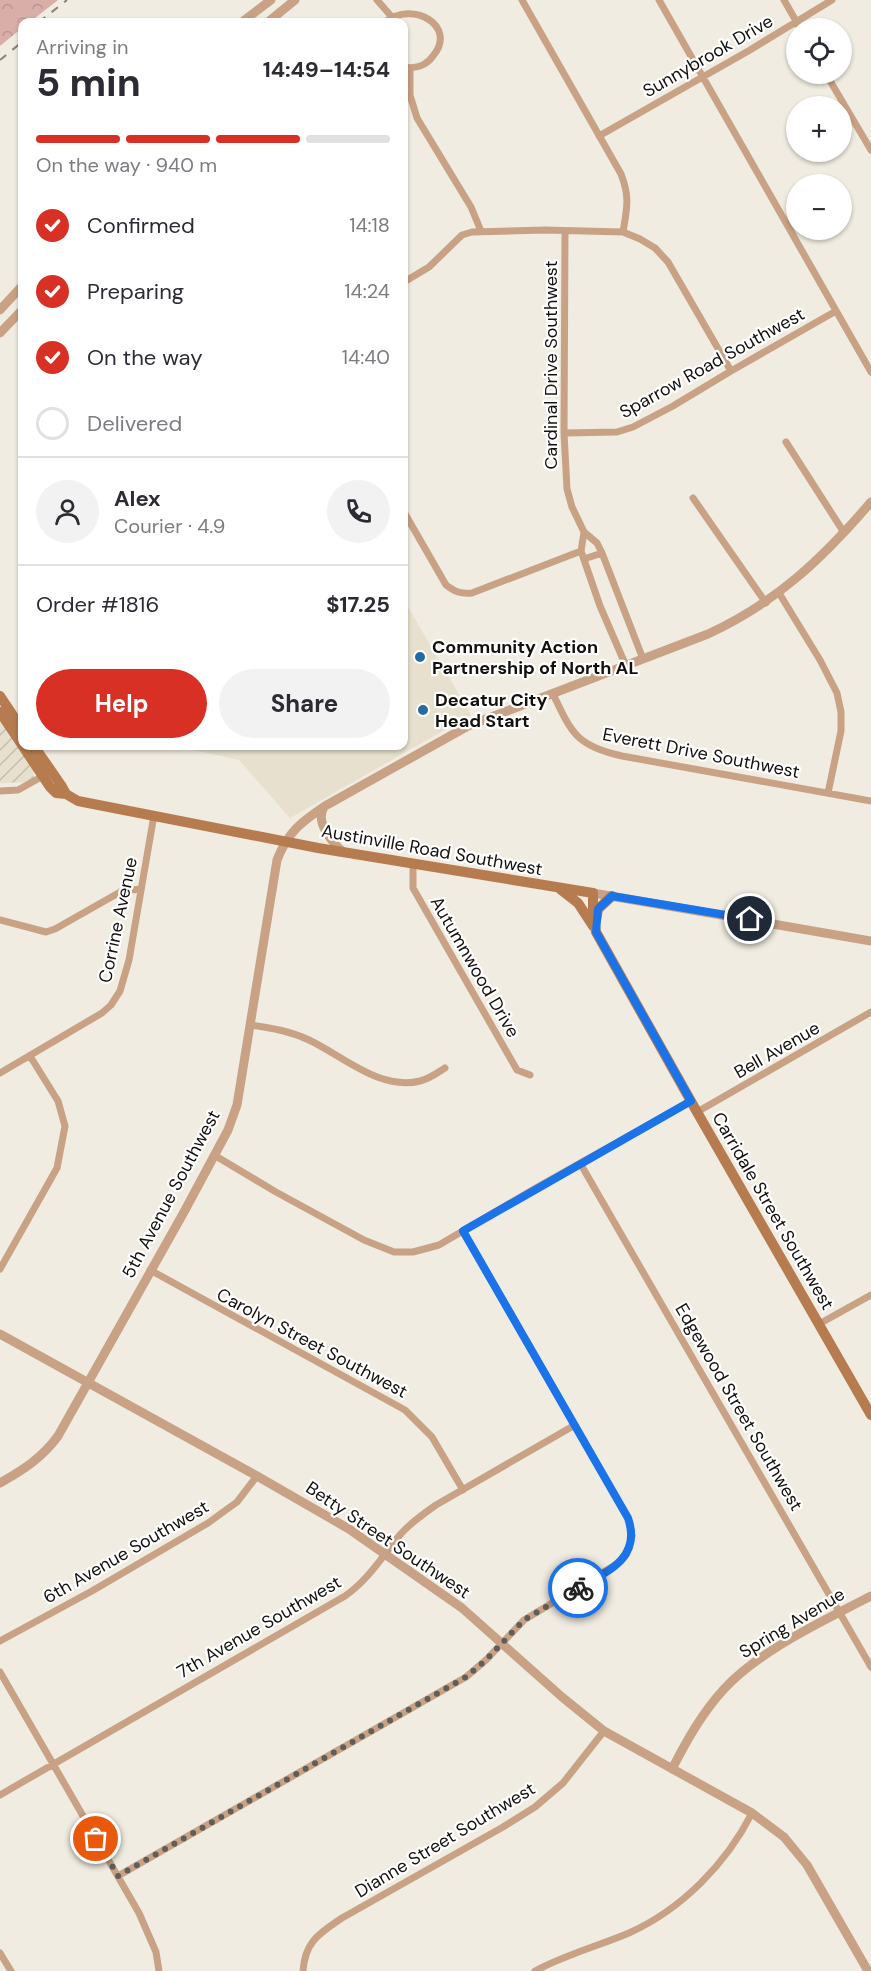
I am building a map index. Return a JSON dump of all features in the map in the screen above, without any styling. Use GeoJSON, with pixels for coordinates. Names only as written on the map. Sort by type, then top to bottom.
{"type":"FeatureCollection","features":[{"type":"Feature","properties":{"kind":"main road"},"geometry":{"type":"LineString","coordinates":[[0,696],[18,723]]}},
{"type":"Feature","properties":{"kind":"main road","name":"Austinville Road Southwest"},"geometry":{"type":"LineString","coordinates":[[0,712],[18,739]]}},
{"type":"Feature","properties":{"kind":"main road","name":"Austinville Road Southwest"},"geometry":{"type":"LineString","coordinates":[[26,750],[56,793],[66,794],[85,803],[342,851],[592,893]]}},
{"type":"Feature","properties":{"kind":"main road"},"geometry":{"type":"LineString","coordinates":[[37,750],[66,794]]}},
{"type":"Feature","properties":{"kind":"main road"},"geometry":{"type":"LineString","coordinates":[[560,888],[578,903],[596,932]]}},
{"type":"Feature","properties":{"kind":"main road","name":"Carridale Street Southwest"},"geometry":{"type":"LineString","coordinates":[[592,893],[596,932],[871,1415]]}},
{"type":"Feature","properties":{"kind":"main road"},"geometry":{"type":"LineString","coordinates":[[596,932],[598,909],[612,896]]}},
{"type":"Feature","properties":{"kind":"street"},"geometry":{"type":"LineString","coordinates":[[247,18],[271,0]]}},
{"type":"Feature","properties":{"kind":"street"},"geometry":{"type":"LineString","coordinates":[[273,18],[295,0]]}},
{"type":"Feature","properties":{"kind":"street"},"geometry":{"type":"LineString","coordinates":[[377,0],[391,16],[401,10],[411,8],[421,10],[436,24],[440,33],[440,44],[436,53],[420,66],[408,67]]}},
{"type":"Feature","properties":{"kind":"street"},"geometry":{"type":"LineString","coordinates":[[522,0],[621,174],[628,203],[623,232]]}},
{"type":"Feature","properties":{"kind":"street"},"geometry":{"type":"LineString","coordinates":[[659,0],[871,372]]}},
{"type":"Feature","properties":{"kind":"street"},"geometry":{"type":"LineString","coordinates":[[784,0],[794,18]]}},
{"type":"Feature","properties":{"kind":"street","name":"Sunnybrook Drive"},"geometry":{"type":"LineString","coordinates":[[808,18],[832,0]]}},
{"type":"Feature","properties":{"kind":"street","name":"Sunnybrook Drive"},"geometry":{"type":"LineString","coordinates":[[599,136],[702,76],[786,31]]}},
{"type":"Feature","properties":{"kind":"street"},"geometry":{"type":"LineString","coordinates":[[408,76],[410,95],[417,118],[471,207],[481,231]]}},
{"type":"Feature","properties":{"kind":"street"},"geometry":{"type":"LineString","coordinates":[[832,84],[871,150]]}},
{"type":"Feature","properties":{"kind":"street"},"geometry":{"type":"LineString","coordinates":[[408,280],[436,262],[462,236],[481,231],[623,232],[655,248],[668,262],[731,371]]}},
{"type":"Feature","properties":{"kind":"street","name":"Cardinal Drive Southwest"},"geometry":{"type":"LineString","coordinates":[[565,231],[564,433],[567,489],[572,507],[584,532],[597,543],[602,553],[643,659]]}},
{"type":"Feature","properties":{"kind":"street"},"geometry":{"type":"LineString","coordinates":[[0,310],[18,290]]}},
{"type":"Feature","properties":{"kind":"street","name":"Sparrow Road Southwest"},"geometry":{"type":"LineString","coordinates":[[564,433],[606,433],[625,430],[674,406],[836,311]]}},
{"type":"Feature","properties":{"kind":"street"},"geometry":{"type":"LineString","coordinates":[[0,333],[18,314]]}},
{"type":"Feature","properties":{"kind":"street"},"geometry":{"type":"LineString","coordinates":[[786,442],[843,531]]}},
{"type":"Feature","properties":{"kind":"street"},"geometry":{"type":"LineString","coordinates":[[693,498],[766,603]]}},
{"type":"Feature","properties":{"kind":"street"},"geometry":{"type":"LineString","coordinates":[[285,840],[306,819],[325,806],[468,726],[719,629],[766,603],[807,569],[871,502]]}},
{"type":"Feature","properties":{"kind":"street"},"geometry":{"type":"LineString","coordinates":[[408,519],[446,585],[463,594],[472,593],[581,551]]}},
{"type":"Feature","properties":{"kind":"street"},"geometry":{"type":"LineString","coordinates":[[584,532],[581,551],[600,606],[627,666]]}},
{"type":"Feature","properties":{"kind":"street"},"geometry":{"type":"LineString","coordinates":[[584,559],[602,553]]}},
{"type":"Feature","properties":{"kind":"street"},"geometry":{"type":"LineString","coordinates":[[779,593],[820,660],[837,693],[841,712],[841,731],[828,793]]}},
{"type":"Feature","properties":{"kind":"street","name":"Everett Drive Southwest"},"geometry":{"type":"LineString","coordinates":[[553,694],[574,732],[587,745],[596,749],[679,767],[871,801]]}},
{"type":"Feature","properties":{"kind":"street"},"geometry":{"type":"LineString","coordinates":[[0,791],[18,790],[43,776]]}},
{"type":"Feature","properties":{"kind":"street"},"geometry":{"type":"LineString","coordinates":[[325,806],[321,814],[324,825],[331,839],[342,851]]}},
{"type":"Feature","properties":{"kind":"street","name":"Corrine Avenue"},"geometry":{"type":"LineString","coordinates":[[0,1073],[102,1013],[111,1005],[120,991],[129,960],[154,815]]}},
{"type":"Feature","properties":{"kind":"street","name":"5th Avenue Southwest"},"geometry":{"type":"LineString","coordinates":[[0,1483],[34,1463],[58,1436],[228,1130],[237,1105],[277,860],[285,840]]}},
{"type":"Feature","properties":{"kind":"street","name":"Autumnwood Drive"},"geometry":{"type":"LineString","coordinates":[[413,863],[413,888],[517,1070],[530,1076]]}},
{"type":"Feature","properties":{"kind":"street"},"geometry":{"type":"LineString","coordinates":[[0,920],[46,932],[122,891],[141,889]]}},
{"type":"Feature","properties":{"kind":"street","name":"Austinville Road Southwest"},"geometry":{"type":"LineString","coordinates":[[592,893],[870,942]]}},
{"type":"Feature","properties":{"kind":"street","name":"Bell Avenue"},"geometry":{"type":"LineString","coordinates":[[697,1112],[871,1012]]}},
{"type":"Feature","properties":{"kind":"street"},"geometry":{"type":"LineString","coordinates":[[251,1025],[292,1032],[366,1071],[392,1081],[419,1081],[445,1068]]}},
{"type":"Feature","properties":{"kind":"street"},"geometry":{"type":"LineString","coordinates":[[0,1269],[57,1168],[66,1126],[58,1101],[30,1056]]}},
{"type":"Feature","properties":{"kind":"street"},"geometry":{"type":"LineString","coordinates":[[214,1155],[364,1240],[394,1252],[413,1252],[430,1248],[463,1231],[691,1101]]}},
{"type":"Feature","properties":{"kind":"street","name":"Edgewood Street Southwest"},"geometry":{"type":"LineString","coordinates":[[580,1163],[871,1667]]}},
{"type":"Feature","properties":{"kind":"street"},"geometry":{"type":"LineString","coordinates":[[118,1876],[466,1677],[480,1666],[524,1620],[620,1562],[626,1555],[632,1536],[628,1518],[463,1231]]}},
{"type":"Feature","properties":{"kind":"street","name":"Carolyn Street Southwest"},"geometry":{"type":"LineString","coordinates":[[150,1270],[405,1410],[432,1437],[463,1490]]}},
{"type":"Feature","properties":{"kind":"street"},"geometry":{"type":"LineString","coordinates":[[819,1324],[871,1294]]}},
{"type":"Feature","properties":{"kind":"street","name":"Betty Street Southwest"},"geometry":{"type":"LineString","coordinates":[[0,1334],[322,1513],[386,1554],[462,1608],[562,1698],[604,1731],[752,1813],[784,1837],[807,1865],[868,1971]]}},
{"type":"Feature","properties":{"kind":"street","name":"7th Avenue Southwest"},"geometry":{"type":"LineString","coordinates":[[0,1795],[345,1596],[361,1583],[400,1534],[419,1517],[575,1425]]}},
{"type":"Feature","properties":{"kind":"street","name":"6th Avenue Southwest"},"geometry":{"type":"LineString","coordinates":[[0,1641],[208,1523],[237,1502],[257,1476]]}},
{"type":"Feature","properties":{"kind":"street","name":"Spring Avenue"},"geometry":{"type":"LineString","coordinates":[[672,1769],[697,1724],[739,1674],[777,1648],[871,1596]]}},
{"type":"Feature","properties":{"kind":"street"},"geometry":{"type":"LineString","coordinates":[[0,1672],[148,1932],[156,1952],[159,1971]]}},
{"type":"Feature","properties":{"kind":"street","name":"Dianne Street Southwest"},"geometry":{"type":"LineString","coordinates":[[303,1971],[311,1943],[318,1934],[535,1807],[563,1783],[604,1731]]}},
{"type":"Feature","properties":{"kind":"street"},"geometry":{"type":"LineString","coordinates":[[535,1971],[632,1931],[664,1913],[713,1871],[736,1842],[752,1813]]}},
{"type":"Feature","properties":{"kind":"street"},"geometry":{"type":"LineString","coordinates":[[0,1953],[11,1971]]}},
{"type":"Feature","properties":{"kind":"shaded area","name":"Community Action Partnership of North AL"},"geometry":{"type":"Polygon","coordinates":[[[408,607],[471,715],[290,818],[239,760],[194,750],[408,750],[408,607]]]}},
{"type":"Feature","properties":{"kind":"shaded area"},"geometry":{"type":"Polygon","coordinates":[[[0,719],[18,746],[18,750],[20,750],[33,769],[34,782],[0,783],[0,719]]]}},
{"type":"Feature","properties":{"kind":"green space"},"geometry":{"type":"Polygon","coordinates":[[[0,0],[58,0],[35,18],[18,18],[18,31],[0,46],[0,0]]]}},
{"type":"Feature","properties":{"kind":"railway"},"geometry":{"type":"LineString","coordinates":[[44,18],[67,0]]}},
{"type":"Feature","properties":{"kind":"railway"},"geometry":{"type":"LineString","coordinates":[[0,60],[18,45]]}},
{"type":"Feature","properties":{"kind":"way so far"},"geometry":{"type":"LineString","coordinates":[[96,1839],[118,1876],[466,1677],[480,1666],[524,1620],[578,1588]]}},
{"type":"Feature","properties":{"kind":"place","name":"Community Action Partnership of North AL"},"geometry":{"type":"Point","coordinates":[420,657]}},
{"type":"Feature","properties":{"kind":"place","name":"Decatur City Head Start"},"geometry":{"type":"Point","coordinates":[423,710]}},
{"type":"Feature","properties":{"kind":"route"},"geometry":{"type":"LineString","coordinates":[[578,1588],[613,1568],[626,1555],[632,1536],[631,1526],[463,1231],[691,1101],[596,932],[598,909],[612,896],[750,919]]}}]}
